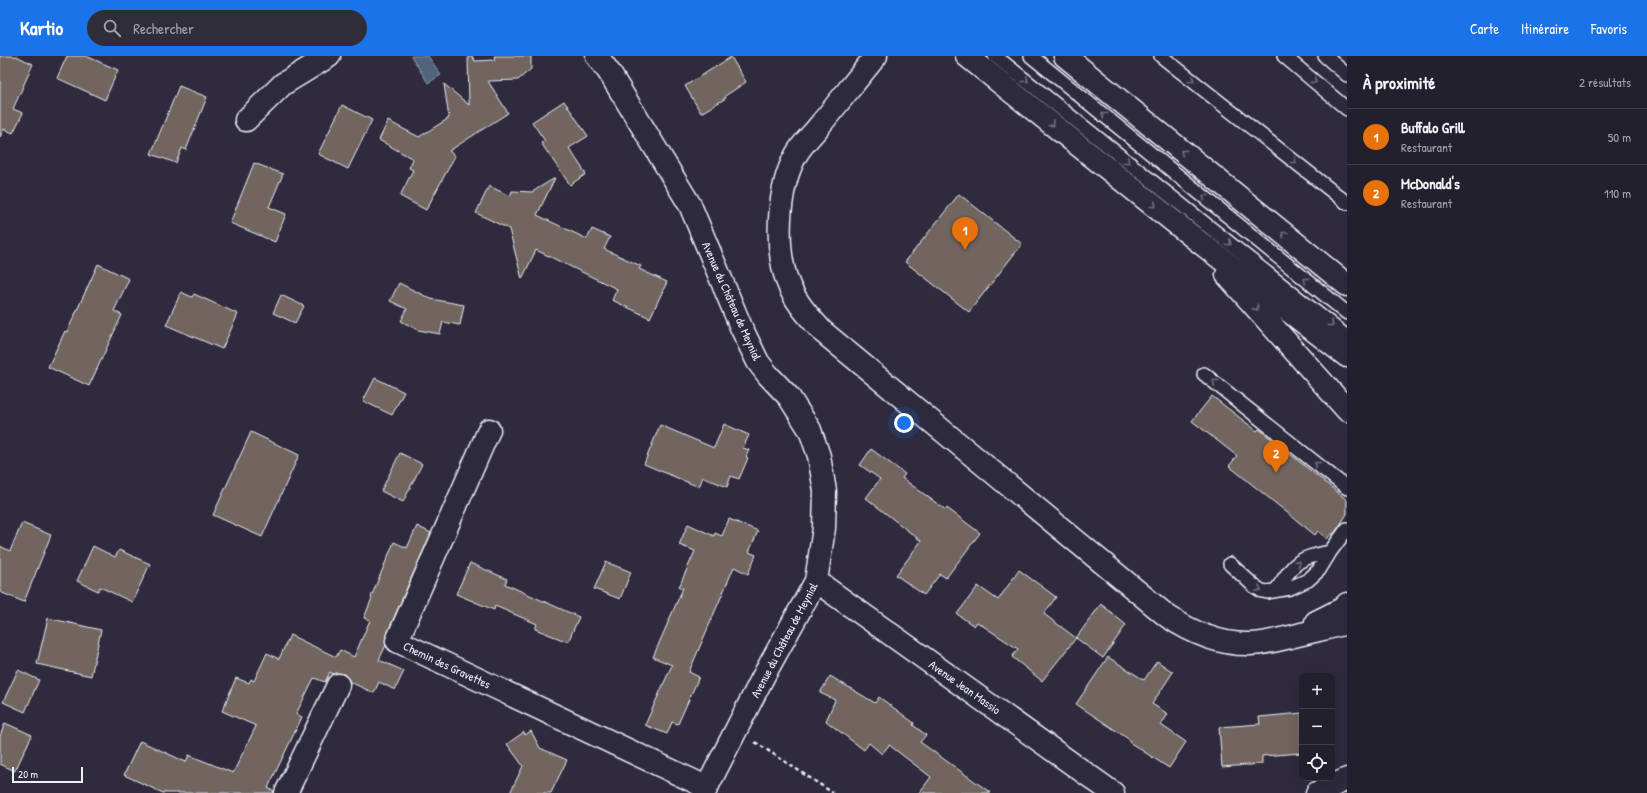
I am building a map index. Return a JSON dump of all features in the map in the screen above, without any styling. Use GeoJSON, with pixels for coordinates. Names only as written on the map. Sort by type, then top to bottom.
{"type":"FeatureCollection","features":[{"type":"Feature","properties":{"kind":"street"},"geometry":{"type":"LineString","coordinates":[[246,120],[283,84],[329,56]]}},
{"type":"Feature","properties":{"kind":"street","name":"Avenue du Château de Meynial"},"geometry":{"type":"LineString","coordinates":[[597,56],[609,72],[690,205],[741,327],[758,362],[789,397],[810,430],[819,456],[825,491],[824,528],[816,581],[736,729],[705,790]]}},
{"type":"Feature","properties":{"kind":"street"},"geometry":{"type":"LineString","coordinates":[[876,56],[796,155],[786,183],[780,212],[782,264],[790,289],[803,310],[823,332],[1167,616],[1182,626],[1215,639],[1235,643],[1264,643],[1347,623]]}},
{"type":"Feature","properties":{"kind":"street"},"geometry":{"type":"LineString","coordinates":[[967,56],[1193,237],[1347,356]]}},
{"type":"Feature","properties":{"kind":"street"},"geometry":{"type":"LineString","coordinates":[[1065,56],[1347,285]]}},
{"type":"Feature","properties":{"kind":"street"},"geometry":{"type":"LineString","coordinates":[[1193,237],[1347,410]]}},
{"type":"Feature","properties":{"kind":"street","name":"Chemin des Gravettes"},"geometry":{"type":"LineString","coordinates":[[489,430],[396,641],[705,790]]}},
{"type":"Feature","properties":{"kind":"street","name":"Avenue Jean Massio"},"geometry":{"type":"LineString","coordinates":[[816,581],[1113,793]]}},
{"type":"Feature","properties":{"kind":"street"},"geometry":{"type":"LineString","coordinates":[[1287,638],[1342,609],[1347,604]]}},
{"type":"Feature","properties":{"kind":"street"},"geometry":{"type":"LineString","coordinates":[[286,793],[338,685]]}},
{"type":"Feature","properties":{"kind":"street"},"geometry":{"type":"LineString","coordinates":[[1317,793],[1347,779]]}},
{"type":"Feature","properties":{"kind":"lane"},"geometry":{"type":"LineString","coordinates":[[995,56],[1347,337]]}},
{"type":"Feature","properties":{"kind":"lane"},"geometry":{"type":"LineString","coordinates":[[1032,56],[1347,313]]}},
{"type":"Feature","properties":{"kind":"lane"},"geometry":{"type":"LineString","coordinates":[[1161,56],[1347,203]]}},
{"type":"Feature","properties":{"kind":"lane"},"geometry":{"type":"LineString","coordinates":[[1284,56],[1347,109]]}},
{"type":"Feature","properties":{"kind":"lane"},"geometry":{"type":"LineString","coordinates":[[1325,56],[1347,75]]}},
{"type":"Feature","properties":{"kind":"lane"},"geometry":{"type":"LineString","coordinates":[[1204,374],[1347,488]]}},
{"type":"Feature","properties":{"kind":"lane"},"geometry":{"type":"LineString","coordinates":[[1230,564],[1262,592],[1290,588],[1308,580],[1319,570],[1347,529]]}},
{"type":"Feature","properties":{"kind":"lane"},"geometry":{"type":"LineString","coordinates":[[1277,589],[1291,568],[1299,561],[1310,556],[1330,552]]}},
{"type":"Feature","properties":{"kind":"path"},"geometry":{"type":"LineString","coordinates":[[736,729],[833,793]]}},
{"type":"Feature","properties":{"kind":"water"},"geometry":{"type":"Polygon","coordinates":[[[411,56],[428,56],[441,75],[428,83],[411,56]]]}},
{"type":"Feature","properties":{"kind":"building"},"geometry":{"type":"Polygon","coordinates":[[[0,56],[16,56],[33,64],[13,109],[23,113],[13,133],[4,129],[0,137],[0,56]]]}},
{"type":"Feature","properties":{"kind":"building"},"geometry":{"type":"Polygon","coordinates":[[[67,56],[86,56],[118,70],[105,100],[57,78],[67,56]]]}},
{"type":"Feature","properties":{"kind":"building"},"geometry":{"type":"Polygon","coordinates":[[[468,56],[472,56],[475,61],[495,60],[494,56],[531,56],[531,69],[518,80],[488,81],[508,113],[449,151],[455,156],[426,210],[400,196],[413,170],[409,168],[413,159],[379,140],[388,121],[419,137],[449,118],[444,84],[469,105],[468,56]]]}},
{"type":"Feature","properties":{"kind":"building"},"geometry":{"type":"Polygon","coordinates":[[[731,57],[746,82],[725,96],[726,98],[701,113],[685,86],[731,57]]]}},
{"type":"Feature","properties":{"kind":"building"},"geometry":{"type":"Polygon","coordinates":[[[179,86],[207,97],[186,150],[182,148],[176,163],[151,154],[179,86]]]}},
{"type":"Feature","properties":{"kind":"building"},"geometry":{"type":"Polygon","coordinates":[[[564,101],[588,136],[569,148],[586,174],[570,185],[541,143],[545,141],[532,122],[564,101]]]}},
{"type":"Feature","properties":{"kind":"building"},"geometry":{"type":"Polygon","coordinates":[[[342,105],[372,120],[348,169],[318,154],[342,105]]]}},
{"type":"Feature","properties":{"kind":"building"},"geometry":{"type":"Polygon","coordinates":[[[254,163],[283,174],[269,207],[286,214],[275,242],[230,223],[254,163]]]}},
{"type":"Feature","properties":{"kind":"building"},"geometry":{"type":"Polygon","coordinates":[[[555,178],[537,215],[587,239],[592,229],[610,237],[604,249],[641,266],[639,269],[667,282],[650,318],[612,300],[617,289],[536,250],[522,279],[509,229],[476,213],[489,186],[510,196],[512,191],[532,192],[555,178]]]}},
{"type":"Feature","properties":{"kind":"building"},"geometry":{"type":"Polygon","coordinates":[[[959,194],[1022,244],[969,312],[905,262],[959,194]]]}},
{"type":"Feature","properties":{"kind":"building"},"geometry":{"type":"Polygon","coordinates":[[[98,264],[129,279],[114,311],[122,315],[89,386],[48,367],[65,331],[67,332],[98,264]]]}},
{"type":"Feature","properties":{"kind":"building"},"geometry":{"type":"Polygon","coordinates":[[[399,283],[431,299],[464,305],[460,325],[443,322],[440,334],[418,330],[401,321],[407,309],[390,301],[399,283]]]}},
{"type":"Feature","properties":{"kind":"building"},"geometry":{"type":"Polygon","coordinates":[[[181,292],[192,297],[194,294],[238,314],[222,349],[166,325],[181,292]]]}},
{"type":"Feature","properties":{"kind":"building"},"geometry":{"type":"Polygon","coordinates":[[[281,295],[304,306],[295,323],[273,313],[281,295]]]}},
{"type":"Feature","properties":{"kind":"building"},"geometry":{"type":"Polygon","coordinates":[[[375,378],[404,392],[392,415],[363,401],[375,378]]]}},
{"type":"Feature","properties":{"kind":"building"},"geometry":{"type":"Polygon","coordinates":[[[1212,396],[1257,431],[1259,429],[1347,500],[1347,514],[1334,534],[1331,534],[1327,539],[1318,531],[1315,535],[1229,466],[1237,456],[1192,421],[1212,396]]]}},
{"type":"Feature","properties":{"kind":"building"},"geometry":{"type":"Polygon","coordinates":[[[724,424],[749,435],[743,448],[749,450],[746,457],[748,458],[739,479],[731,476],[727,487],[703,477],[699,487],[644,464],[660,425],[714,448],[724,424]]]}},
{"type":"Feature","properties":{"kind":"building"},"geometry":{"type":"Polygon","coordinates":[[[251,432],[299,455],[262,537],[213,515],[251,432]]]}},
{"type":"Feature","properties":{"kind":"building"},"geometry":{"type":"Polygon","coordinates":[[[871,449],[905,474],[902,478],[946,510],[947,508],[980,533],[946,578],[940,574],[924,595],[896,575],[921,541],[866,498],[880,479],[860,465],[871,449]]]}},
{"type":"Feature","properties":{"kind":"building"},"geometry":{"type":"Polygon","coordinates":[[[400,453],[422,464],[403,502],[381,491],[400,453]]]}},
{"type":"Feature","properties":{"kind":"building"},"geometry":{"type":"Polygon","coordinates":[[[729,519],[758,531],[749,552],[756,555],[748,574],[734,567],[689,672],[699,677],[678,724],[672,722],[667,734],[645,725],[672,665],[653,657],[683,588],[679,587],[695,551],[679,545],[688,524],[714,536],[715,533],[722,536],[729,519]]]}},
{"type":"Feature","properties":{"kind":"building"},"geometry":{"type":"Polygon","coordinates":[[[22,523],[51,535],[24,602],[0,592],[0,546],[10,551],[22,523]]]}},
{"type":"Feature","properties":{"kind":"building"},"geometry":{"type":"Polygon","coordinates":[[[417,526],[431,533],[386,636],[386,645],[379,660],[404,671],[395,690],[379,682],[374,693],[350,682],[344,674],[333,674],[330,672],[325,682],[314,678],[296,714],[302,717],[268,788],[274,791],[274,793],[163,793],[124,775],[140,741],[186,762],[189,755],[233,773],[256,726],[222,711],[236,678],[249,683],[251,679],[254,681],[267,653],[279,659],[290,635],[336,657],[340,650],[354,657],[370,620],[364,618],[372,598],[371,597],[394,542],[407,548],[417,526]]]}},
{"type":"Feature","properties":{"kind":"building"},"geometry":{"type":"Polygon","coordinates":[[[93,546],[115,557],[119,550],[150,564],[132,602],[100,587],[98,591],[77,581],[93,546]]]}},
{"type":"Feature","properties":{"kind":"building"},"geometry":{"type":"Polygon","coordinates":[[[606,562],[631,572],[620,599],[594,589],[606,562]]]}},
{"type":"Feature","properties":{"kind":"building"},"geometry":{"type":"Polygon","coordinates":[[[470,563],[507,579],[505,584],[579,617],[568,642],[535,629],[537,624],[495,606],[494,610],[456,594],[470,563]]]}},
{"type":"Feature","properties":{"kind":"building"},"geometry":{"type":"Polygon","coordinates":[[[1019,570],[1056,597],[1044,614],[1076,638],[1042,681],[1012,657],[1018,649],[977,622],[974,626],[957,614],[978,586],[998,600],[1019,570]]]}},
{"type":"Feature","properties":{"kind":"building"},"geometry":{"type":"Polygon","coordinates":[[[1101,604],[1126,625],[1103,658],[1076,638],[1101,604]]]}},
{"type":"Feature","properties":{"kind":"building"},"geometry":{"type":"Polygon","coordinates":[[[48,618],[101,630],[91,676],[37,664],[48,618]]]}},
{"type":"Feature","properties":{"kind":"building"},"geometry":{"type":"Polygon","coordinates":[[[1108,657],[1144,680],[1157,661],[1173,672],[1152,704],[1168,714],[1161,725],[1186,742],[1169,768],[1129,742],[1130,740],[1076,704],[1108,657]]]}},
{"type":"Feature","properties":{"kind":"building"},"geometry":{"type":"Polygon","coordinates":[[[18,670],[39,680],[25,712],[3,702],[18,670]]]}},
{"type":"Feature","properties":{"kind":"building"},"geometry":{"type":"Polygon","coordinates":[[[830,676],[875,703],[879,697],[914,723],[913,725],[926,735],[920,742],[991,793],[919,793],[931,777],[889,745],[882,754],[869,743],[864,750],[826,721],[835,700],[820,693],[830,676]]]}},
{"type":"Feature","properties":{"kind":"building"},"geometry":{"type":"Polygon","coordinates":[[[1299,713],[1299,753],[1262,756],[1262,764],[1222,767],[1219,727],[1260,724],[1259,717],[1299,713]]]}},
{"type":"Feature","properties":{"kind":"building"},"geometry":{"type":"Polygon","coordinates":[[[5,723],[32,735],[15,771],[0,764],[0,736],[5,723]]]}},
{"type":"Feature","properties":{"kind":"building"},"geometry":{"type":"Polygon","coordinates":[[[531,731],[540,748],[567,760],[551,793],[510,793],[523,766],[507,744],[524,732],[525,735],[531,731]]]}},
{"type":"Feature","properties":{"kind":"place","name":"Buffalo Grill"},"geometry":{"type":"Point","coordinates":[965,250]}},
{"type":"Feature","properties":{"kind":"place","name":"McDonald's"},"geometry":{"type":"Point","coordinates":[1276,473]}}]}
